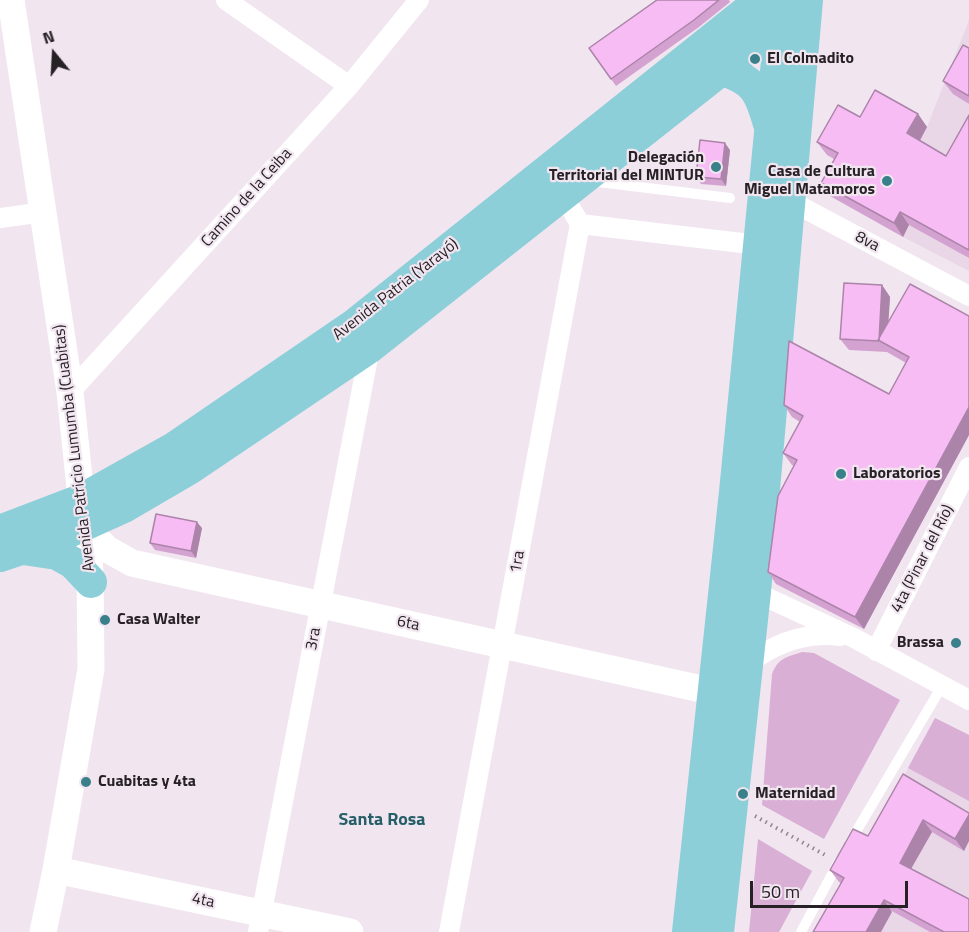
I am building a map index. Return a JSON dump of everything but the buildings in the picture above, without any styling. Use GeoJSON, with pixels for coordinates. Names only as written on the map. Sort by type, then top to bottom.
{"type":"FeatureCollection","features":[{"type":"Feature","properties":{"kind":"main road"},"geometry":{"type":"LineString","coordinates":[[718,932],[755,592],[776,194],[807,0]]}},
{"type":"Feature","properties":{"kind":"main road"},"geometry":{"type":"LineString","coordinates":[[688,932],[759,245],[776,194],[770,128],[779,5]]}},
{"type":"Feature","properties":{"kind":"main road","name":"Avenida Patria (Yarayó)"},"geometry":{"type":"LineString","coordinates":[[83,513],[124,507],[189,468],[370,347],[754,44],[779,5]]}},
{"type":"Feature","properties":{"kind":"main road","name":"Avenida Patria (Yarayó)"},"geometry":{"type":"LineString","coordinates":[[6,545],[83,513],[354,325],[779,5]]}},
{"type":"Feature","properties":{"kind":"main road"},"geometry":{"type":"LineString","coordinates":[[722,70],[740,75],[751,83],[763,103],[770,128]]}},
{"type":"Feature","properties":{"kind":"main road"},"geometry":{"type":"LineString","coordinates":[[6,545],[57,554],[73,563],[91,582]]}},
{"type":"Feature","properties":{"kind":"street","name":"Avenida Patricio Lumumba (Cuabitas)"},"geometry":{"type":"LineString","coordinates":[[11,0],[70,393],[91,582],[91,669],[43,932]]}},
{"type":"Feature","properties":{"kind":"street"},"geometry":{"type":"LineString","coordinates":[[226,0],[349,86]]}},
{"type":"Feature","properties":{"kind":"street","name":"Camino de la Ceiba"},"geometry":{"type":"LineString","coordinates":[[70,393],[349,86],[419,0]]}},
{"type":"Feature","properties":{"kind":"street"},"geometry":{"type":"LineString","coordinates":[[573,188],[580,224],[759,245]]}},
{"type":"Feature","properties":{"kind":"street","name":"8va"},"geometry":{"type":"LineString","coordinates":[[776,194],[969,296]]}},
{"type":"Feature","properties":{"kind":"street"},"geometry":{"type":"LineString","coordinates":[[0,218],[44,212]]}},
{"type":"Feature","properties":{"kind":"street","name":"1ra"},"geometry":{"type":"LineString","coordinates":[[450,932],[580,224]]}},
{"type":"Feature","properties":{"kind":"street","name":"3ra"},"geometry":{"type":"LineString","coordinates":[[259,923],[370,347]]}},
{"type":"Feature","properties":{"kind":"street","name":"4ta (Pinar del Río)"},"geometry":{"type":"LineString","coordinates":[[876,651],[969,467]]}},
{"type":"Feature","properties":{"kind":"street","name":"6ta"},"geometry":{"type":"LineString","coordinates":[[83,513],[107,549],[132,563],[743,698]]}},
{"type":"Feature","properties":{"kind":"street"},"geometry":{"type":"LineString","coordinates":[[755,592],[854,638],[969,700]]}},
{"type":"Feature","properties":{"kind":"street"},"geometry":{"type":"LineString","coordinates":[[747,664],[765,651],[793,639],[822,633],[854,638]]}},
{"type":"Feature","properties":{"kind":"street","name":"4ta"},"geometry":{"type":"LineString","coordinates":[[56,870],[259,923],[350,932]]}},
{"type":"Feature","properties":{"kind":"lane"},"geometry":{"type":"LineString","coordinates":[[573,188],[729,198]]}},
{"type":"Feature","properties":{"kind":"lane"},"geometry":{"type":"LineString","coordinates":[[801,932],[838,862],[942,686]]}},
{"type":"Feature","properties":{"kind":"path"},"geometry":{"type":"LineString","coordinates":[[732,803],[838,862]]}},
{"type":"Feature","properties":{"kind":"shaded area"},"geometry":{"type":"Polygon","coordinates":[[[969,20],[969,271],[903,237],[945,163],[916,147],[927,127],[969,20]]]}},
{"type":"Feature","properties":{"kind":"shaded area"},"geometry":{"type":"Polygon","coordinates":[[[802,652],[814,653],[900,700],[824,839],[762,805],[772,674],[780,661],[802,652]]]}},
{"type":"Feature","properties":{"kind":"shaded area"},"geometry":{"type":"Polygon","coordinates":[[[935,718],[969,735],[969,932],[820,932],[935,718]]]}},
{"type":"Feature","properties":{"kind":"shaded area"},"geometry":{"type":"Polygon","coordinates":[[[935,718],[969,735],[969,801],[908,768],[935,718]]]}},
{"type":"Feature","properties":{"kind":"shaded area"},"geometry":{"type":"Polygon","coordinates":[[[758,839],[812,871],[779,932],[749,932],[758,839]]]}},
{"type":"Feature","properties":{"kind":"place","name":"El Colmadito"},"geometry":{"type":"Point","coordinates":[755,59]}},
{"type":"Feature","properties":{"kind":"place","name":"Delegación Territorial del MINTUR"},"geometry":{"type":"Point","coordinates":[716,167]}},
{"type":"Feature","properties":{"kind":"place","name":"Casa de Cultura Miguel Matamoros"},"geometry":{"type":"Point","coordinates":[887,181]}},
{"type":"Feature","properties":{"kind":"place","name":"Laboratorios"},"geometry":{"type":"Point","coordinates":[841,474]}},
{"type":"Feature","properties":{"kind":"place","name":"Casa Walter"},"geometry":{"type":"Point","coordinates":[105,620]}},
{"type":"Feature","properties":{"kind":"place","name":"Brassa"},"geometry":{"type":"Point","coordinates":[956,643]}},
{"type":"Feature","properties":{"kind":"place","name":"Cuabitas y 4ta"},"geometry":{"type":"Point","coordinates":[86,782]}},
{"type":"Feature","properties":{"kind":"place","name":"Maternidad"},"geometry":{"type":"Point","coordinates":[743,794]}},
{"type":"Feature","properties":{"kind":"district","name":"Santa Rosa"},"geometry":{"type":"Point","coordinates":[382,821]}}]}
